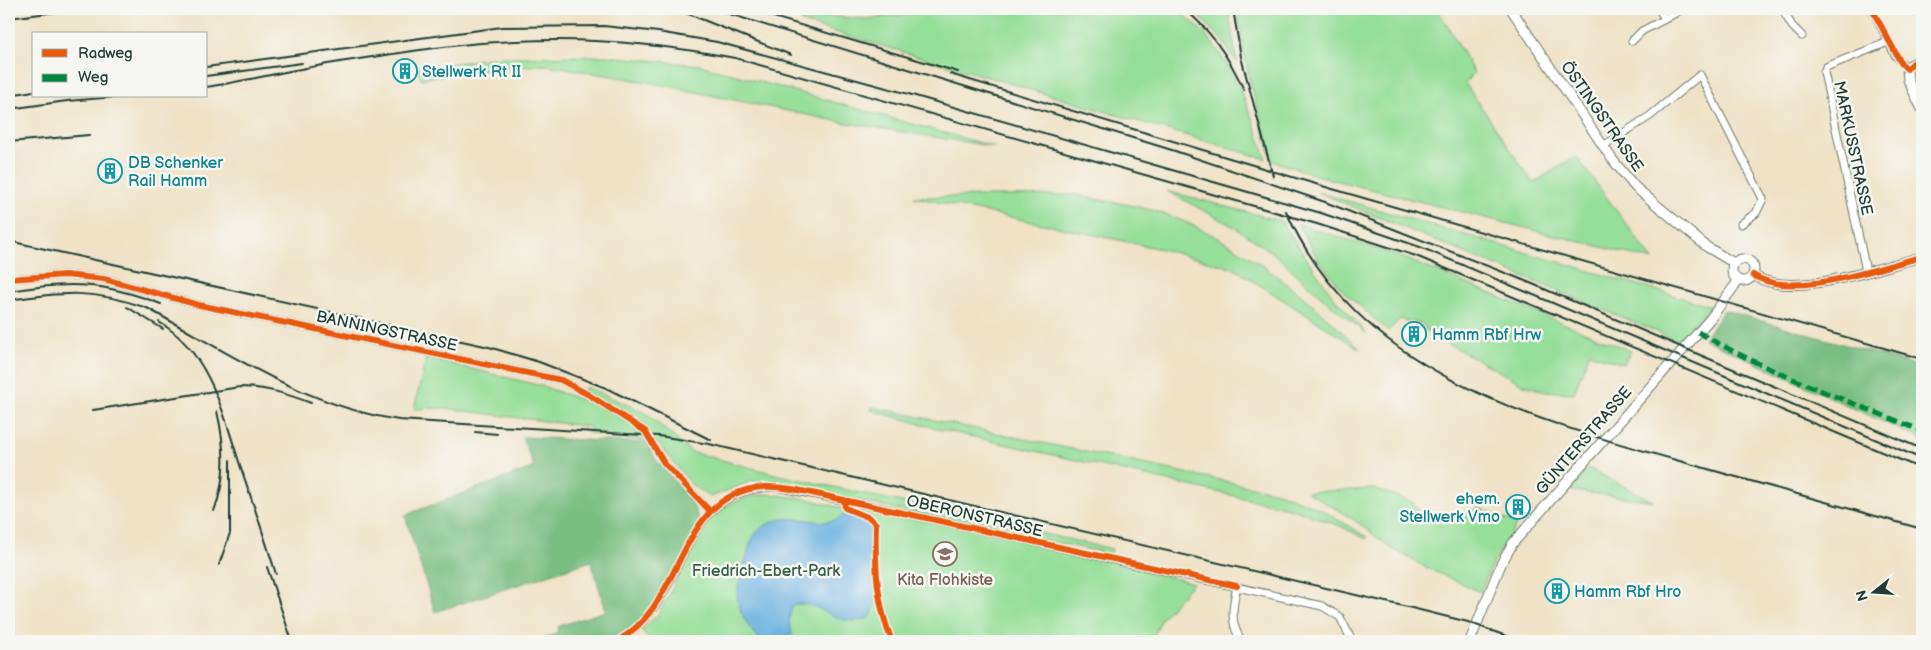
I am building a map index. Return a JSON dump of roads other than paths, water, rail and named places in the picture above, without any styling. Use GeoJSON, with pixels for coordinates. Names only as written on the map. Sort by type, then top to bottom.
{"type":"FeatureCollection","features":[{"type":"Feature","properties":{"kind":"street","name":"ÖSTINGSTRASSE"},"geometry":{"type":"LineString","coordinates":[[1511,9],[1603,146],[1635,187],[1653,204],[1707,247],[1734,263]]}},
{"type":"Feature","properties":{"kind":"street"},"geometry":{"type":"LineString","coordinates":[[1659,9],[1665,18]]}},
{"type":"Feature","properties":{"kind":"street"},"geometry":{"type":"LineString","coordinates":[[1632,41],[1642,31],[1682,9]]}},
{"type":"Feature","properties":{"kind":"street"},"geometry":{"type":"LineString","coordinates":[[1782,9],[1792,26],[1802,36]]}},
{"type":"Feature","properties":{"kind":"street"},"geometry":{"type":"LineString","coordinates":[[1872,9],[1894,55],[1907,69],[1908,80],[1922,109]]}},
{"type":"Feature","properties":{"kind":"street","name":"MARKUSSTRASSE"},"geometry":{"type":"LineString","coordinates":[[1866,271],[1824,72],[1826,67],[1888,42]]}},
{"type":"Feature","properties":{"kind":"street"},"geometry":{"type":"LineString","coordinates":[[1907,69],[1913,63],[1922,59]]}},
{"type":"Feature","properties":{"kind":"street"},"geometry":{"type":"LineString","coordinates":[[1603,146],[1650,116],[1700,75],[1763,199],[1756,213],[1741,224]]}},
{"type":"Feature","properties":{"kind":"street"},"geometry":{"type":"LineString","coordinates":[[1753,275],[1768,283],[1800,284],[1866,271],[1922,257]]}},
{"type":"Feature","properties":{"kind":"street"},"geometry":{"type":"LineString","coordinates":[[1740,259],[1747,259],[1754,268],[1753,275],[1748,280],[1739,280],[1732,273],[1734,263],[1740,259]]}},
{"type":"Feature","properties":{"kind":"street","name":"BANNINGSTRASSE"},"geometry":{"type":"LineString","coordinates":[[9,279],[65,275],[104,279],[199,305],[561,380],[589,395],[645,431],[664,463],[710,511]]}},
{"type":"Feature","properties":{"kind":"street","name":"GÜNTERSTRASSE"},"geometry":{"type":"LineString","coordinates":[[1471,638],[1501,564],[1514,543],[1710,318],[1739,280]]}},
{"type":"Feature","properties":{"kind":"street","name":"OBERONSTRASSE"},"geometry":{"type":"LineString","coordinates":[[617,641],[636,629],[653,611],[692,537],[710,511],[730,496],[751,489],[776,487],[1322,606],[1333,611],[1344,622],[1352,641]]}},
{"type":"Feature","properties":{"kind":"street"},"geometry":{"type":"LineString","coordinates":[[1237,586],[1232,620],[1242,641]]}},
{"type":"Feature","properties":{"kind":"water"},"geometry":{"type":"Polygon","coordinates":[[[844,515],[866,521],[872,530],[875,605],[871,617],[859,621],[848,620],[838,618],[810,605],[801,604],[792,606],[789,620],[792,634],[778,641],[761,641],[751,630],[743,616],[737,594],[749,546],[754,536],[768,524],[778,520],[828,521],[836,520],[844,515]]]}},
{"type":"Feature","properties":{"kind":"waterway"},"geometry":{"type":"LineString","coordinates":[[792,634],[795,641]]}},
{"type":"Feature","properties":{"kind":"railway"},"geometry":{"type":"LineString","coordinates":[[9,18],[80,9]]}},
{"type":"Feature","properties":{"kind":"railway"},"geometry":{"type":"LineString","coordinates":[[676,9],[791,55]]}},
{"type":"Feature","properties":{"kind":"railway"},"geometry":{"type":"LineString","coordinates":[[713,9],[1175,151],[1325,202],[1523,280],[1922,449]]}},
{"type":"Feature","properties":{"kind":"railway"},"geometry":{"type":"LineString","coordinates":[[747,9],[958,72]]}},
{"type":"Feature","properties":{"kind":"railway"},"geometry":{"type":"LineString","coordinates":[[808,9],[869,11],[902,9]]}},
{"type":"Feature","properties":{"kind":"railway"},"geometry":{"type":"LineString","coordinates":[[1184,9],[1203,26],[1219,46],[1233,67],[1244,90]]}},
{"type":"Feature","properties":{"kind":"railway"},"geometry":{"type":"LineString","coordinates":[[1233,9],[1241,57],[1273,176]]}},
{"type":"Feature","properties":{"kind":"railway"},"geometry":{"type":"LineString","coordinates":[[208,67],[502,27],[604,26],[658,32],[717,42],[905,93],[1321,213],[1420,247],[1922,459]]}},
{"type":"Feature","properties":{"kind":"railway"},"geometry":{"type":"LineString","coordinates":[[208,87],[323,65],[428,49],[495,42],[544,40],[599,41],[653,45],[735,58],[1317,224],[1416,256],[1922,469]]}},
{"type":"Feature","properties":{"kind":"railway"},"geometry":{"type":"LineString","coordinates":[[208,76],[302,63]]}},
{"type":"Feature","properties":{"kind":"railway"},"geometry":{"type":"LineString","coordinates":[[950,74],[1329,188],[1922,359]]}},
{"type":"Feature","properties":{"kind":"railway"},"geometry":{"type":"LineString","coordinates":[[9,95],[32,91]]}},
{"type":"Feature","properties":{"kind":"railway"},"geometry":{"type":"LineString","coordinates":[[9,109],[104,98]]}},
{"type":"Feature","properties":{"kind":"railway"},"geometry":{"type":"LineString","coordinates":[[9,142],[89,135]]}},
{"type":"Feature","properties":{"kind":"railway"},"geometry":{"type":"LineString","coordinates":[[1286,211],[1318,267],[1357,313],[1404,351],[1456,382],[1512,408],[1571,429],[1922,529]]}},
{"type":"Feature","properties":{"kind":"railway"},"geometry":{"type":"LineString","coordinates":[[9,241],[489,347],[539,362],[606,388],[711,440]]}},
{"type":"Feature","properties":{"kind":"railway"},"geometry":{"type":"LineString","coordinates":[[9,291],[50,286],[86,286],[122,291],[161,304]]}},
{"type":"Feature","properties":{"kind":"railway"},"geometry":{"type":"LineString","coordinates":[[9,300],[46,295],[78,294],[110,298],[147,308],[268,376],[332,403],[365,413],[399,420],[659,436],[709,444],[1416,609],[1468,622],[1520,641]]}},
{"type":"Feature","properties":{"kind":"railway"},"geometry":{"type":"LineString","coordinates":[[127,307],[163,329]]}},
{"type":"Feature","properties":{"kind":"railway"},"geometry":{"type":"LineString","coordinates":[[159,322],[191,350],[213,387],[276,574]]}},
{"type":"Feature","properties":{"kind":"railway"},"geometry":{"type":"LineString","coordinates":[[93,410],[240,387],[259,388],[311,403]]}},
{"type":"Feature","properties":{"kind":"railway"},"geometry":{"type":"LineString","coordinates":[[214,511],[223,474],[222,436],[217,411]]}},
{"type":"Feature","properties":{"kind":"railway"},"geometry":{"type":"LineString","coordinates":[[475,432],[497,434]]}},
{"type":"Feature","properties":{"kind":"railway"},"geometry":{"type":"LineString","coordinates":[[219,565],[230,533],[230,460]]}},
{"type":"Feature","properties":{"kind":"railway"},"geometry":{"type":"LineString","coordinates":[[267,567],[292,641]]}},
{"type":"Feature","properties":{"kind":"place","name":"Stellwerk Rt II"},"geometry":{"type":"Point","coordinates":[405,71]}},
{"type":"Feature","properties":{"kind":"place","name":"DB Schenker Rail Hamm"},"geometry":{"type":"Point","coordinates":[110,171]}},
{"type":"Feature","properties":{"kind":"place","name":"Hamm Rbf Hrw"},"geometry":{"type":"Point","coordinates":[1414,334]}},
{"type":"Feature","properties":{"kind":"place","name":"ehem. Stellwerk Vmo"},"geometry":{"type":"Point","coordinates":[1518,507]}},
{"type":"Feature","properties":{"kind":"place","name":"Kita Flohkiste"},"geometry":{"type":"Point","coordinates":[945,554]}},
{"type":"Feature","properties":{"kind":"place","name":"Hamm Rbf Hro"},"geometry":{"type":"Point","coordinates":[1557,591]}},
{"type":"Feature","properties":{"kind":"park label","name":"Friedrich-Ebert-Park"},"geometry":{"type":"Point","coordinates":[766,570]}}]}
